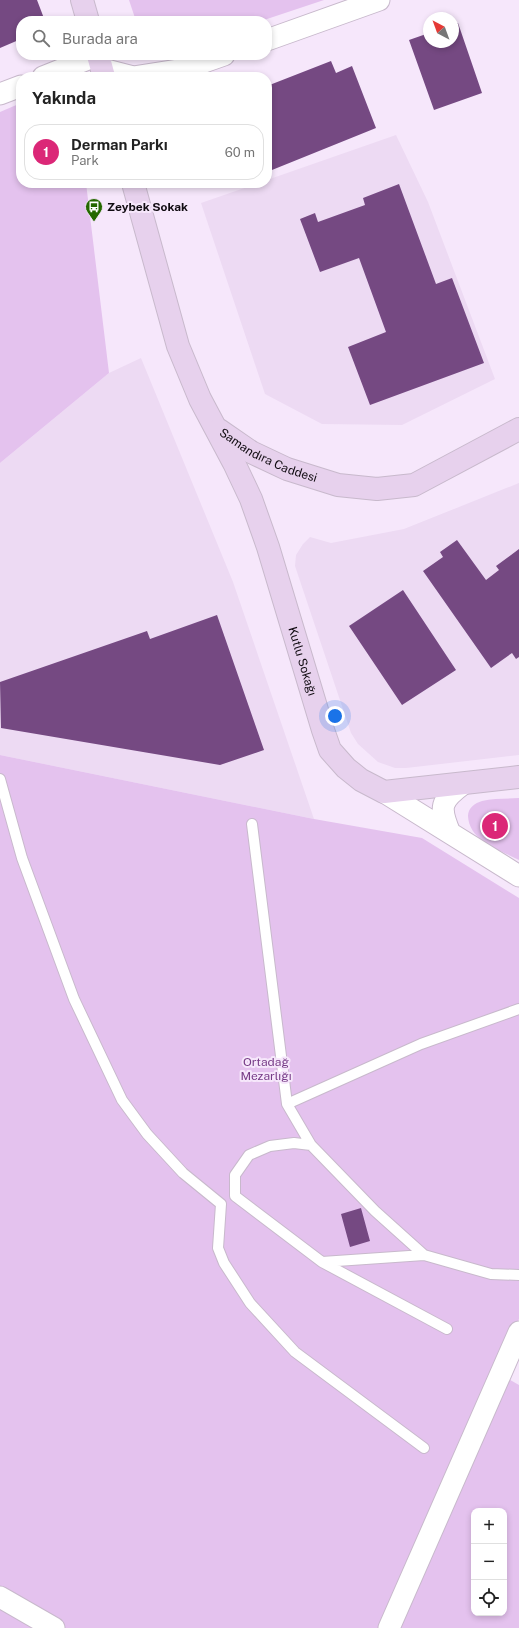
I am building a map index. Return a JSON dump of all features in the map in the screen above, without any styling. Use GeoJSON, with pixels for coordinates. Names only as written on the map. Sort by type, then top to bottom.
{"type":"FeatureCollection","features":[{"type":"Feature","properties":{"kind":"main road"},"geometry":{"type":"LineString","coordinates":[[82,0],[87,16]]}},
{"type":"Feature","properties":{"kind":"main road","name":"Samandıra Caddesi"},"geometry":{"type":"LineString","coordinates":[[134,188],[178,346],[193,385],[216,428],[251,452],[286,469],[338,485],[377,489],[414,485],[519,429]]}},
{"type":"Feature","properties":{"kind":"main road","name":"Kutlu Sokağı"},"geometry":{"type":"LineString","coordinates":[[216,428],[251,500],[266,542],[330,750],[346,768],[361,780],[384,792]]}},
{"type":"Feature","properties":{"kind":"main road"},"geometry":{"type":"LineString","coordinates":[[384,792],[519,778]]}},
{"type":"Feature","properties":{"kind":"street"},"geometry":{"type":"LineString","coordinates":[[272,38],[379,0]]}},
{"type":"Feature","properties":{"kind":"street"},"geometry":{"type":"LineString","coordinates":[[165,72],[184,69],[210,60]]}},
{"type":"Feature","properties":{"kind":"street"},"geometry":{"type":"LineString","coordinates":[[65,72],[100,64],[120,72]]}},
{"type":"Feature","properties":{"kind":"street"},"geometry":{"type":"LineString","coordinates":[[0,94],[16,88]]}},
{"type":"Feature","properties":{"kind":"street"},"geometry":{"type":"LineString","coordinates":[[450,833],[443,816],[443,804],[450,793],[463,784]]}},
{"type":"Feature","properties":{"kind":"street"},"geometry":{"type":"LineString","coordinates":[[384,792],[519,876]]}},
{"type":"Feature","properties":{"kind":"street"},"geometry":{"type":"LineString","coordinates":[[389,1628],[514,1354],[519,1332]]}},
{"type":"Feature","properties":{"kind":"street"},"geometry":{"type":"LineString","coordinates":[[0,1597],[54,1628]]}},
{"type":"Feature","properties":{"kind":"lane"},"geometry":{"type":"LineString","coordinates":[[0,778],[22,858],[74,999],[122,1100],[147,1134],[184,1173],[221,1204]]}},
{"type":"Feature","properties":{"kind":"lane"},"geometry":{"type":"LineString","coordinates":[[252,824],[287,1104],[311,1145],[374,1211],[424,1255]]}},
{"type":"Feature","properties":{"kind":"lane"},"geometry":{"type":"LineString","coordinates":[[287,1104],[421,1044],[519,1009]]}},
{"type":"Feature","properties":{"kind":"lane"},"geometry":{"type":"LineString","coordinates":[[235,1196],[235,1175],[249,1155],[270,1146],[294,1143],[311,1145]]}},
{"type":"Feature","properties":{"kind":"lane"},"geometry":{"type":"LineString","coordinates":[[221,1204],[235,1196]]}},
{"type":"Feature","properties":{"kind":"lane"},"geometry":{"type":"LineString","coordinates":[[235,1196],[322,1262],[447,1329]]}},
{"type":"Feature","properties":{"kind":"lane"},"geometry":{"type":"LineString","coordinates":[[221,1204],[218,1248],[224,1263],[250,1303],[295,1352],[424,1448]]}},
{"type":"Feature","properties":{"kind":"lane"},"geometry":{"type":"LineString","coordinates":[[322,1262],[424,1255],[491,1274],[519,1275]]}},
{"type":"Feature","properties":{"kind":"shaded area"},"geometry":{"type":"Polygon","coordinates":[[[396,135],[428,202],[495,379],[402,425],[322,424],[265,394],[201,203],[244,188],[272,188],[272,178],[396,135]]]}},
{"type":"Feature","properties":{"kind":"shaded area"},"geometry":{"type":"Polygon","coordinates":[[[141,358],[233,582],[314,819],[0,755],[0,463],[109,373],[141,358]]]}},
{"type":"Feature","properties":{"kind":"shaded area"},"geometry":{"type":"Polygon","coordinates":[[[519,483],[519,755],[406,768],[395,768],[378,762],[358,744],[351,733],[295,566],[296,555],[303,544],[310,537],[331,543],[404,529],[519,483]]]}},
{"type":"Feature","properties":{"kind":"green space"},"geometry":{"type":"Polygon","coordinates":[[[129,0],[324,0],[272,17],[272,16],[134,16],[129,0]]]}},
{"type":"Feature","properties":{"kind":"green space"},"geometry":{"type":"Polygon","coordinates":[[[16,105],[16,188],[87,188],[109,373],[0,463],[0,112],[16,105]]]}},
{"type":"Feature","properties":{"kind":"green space","name":"Ortadağ Mezarlığı"},"geometry":{"type":"Polygon","coordinates":[[[0,755],[314,819],[422,838],[519,898],[519,1319],[493,1370],[519,1385],[519,1628],[0,1628],[0,755]]]}},
{"type":"Feature","properties":{"kind":"green space"},"geometry":{"type":"Polygon","coordinates":[[[519,798],[519,860],[487,844],[480,838],[470,825],[468,813],[474,805],[479,802],[491,799],[519,798]]]}},
{"type":"Feature","properties":{"kind":"building"},"geometry":{"type":"Polygon","coordinates":[[[0,0],[37,0],[43,16],[16,16],[16,41],[0,48],[0,0]]]}},
{"type":"Feature","properties":{"kind":"building"},"geometry":{"type":"Polygon","coordinates":[[[459,26],[482,93],[434,110],[409,40],[423,35],[423,48],[459,48],[459,26]]]}},
{"type":"Feature","properties":{"kind":"building"},"geometry":{"type":"Polygon","coordinates":[[[331,61],[336,73],[352,66],[376,128],[272,170],[272,84],[331,61]]]}},
{"type":"Feature","properties":{"kind":"building"},"geometry":{"type":"Polygon","coordinates":[[[399,184],[436,284],[452,278],[484,363],[370,405],[348,347],[386,332],[359,258],[320,272],[300,219],[315,213],[318,222],[365,205],[363,198],[399,184]]]}},
{"type":"Feature","properties":{"kind":"building"},"geometry":{"type":"Polygon","coordinates":[[[457,540],[486,580],[499,570],[496,566],[519,549],[519,657],[516,659],[512,653],[491,668],[423,571],[443,557],[440,552],[457,540]]]}},
{"type":"Feature","properties":{"kind":"building"},"geometry":{"type":"Polygon","coordinates":[[[403,590],[456,670],[402,705],[349,626],[403,590]]]}},
{"type":"Feature","properties":{"kind":"building"},"geometry":{"type":"Polygon","coordinates":[[[217,615],[264,750],[220,765],[1,728],[0,682],[147,631],[150,639],[217,615]]]}},
{"type":"Feature","properties":{"kind":"building"},"geometry":{"type":"Polygon","coordinates":[[[361,1208],[370,1241],[350,1247],[341,1214],[361,1208]]]}},
{"type":"Feature","properties":{"kind":"place","name":"Zeybek Sokak"},"geometry":{"type":"Point","coordinates":[94,222]}},
{"type":"Feature","properties":{"kind":"place","name":"Derman Parkı"},"geometry":{"type":"Point","coordinates":[495,826]}}]}
